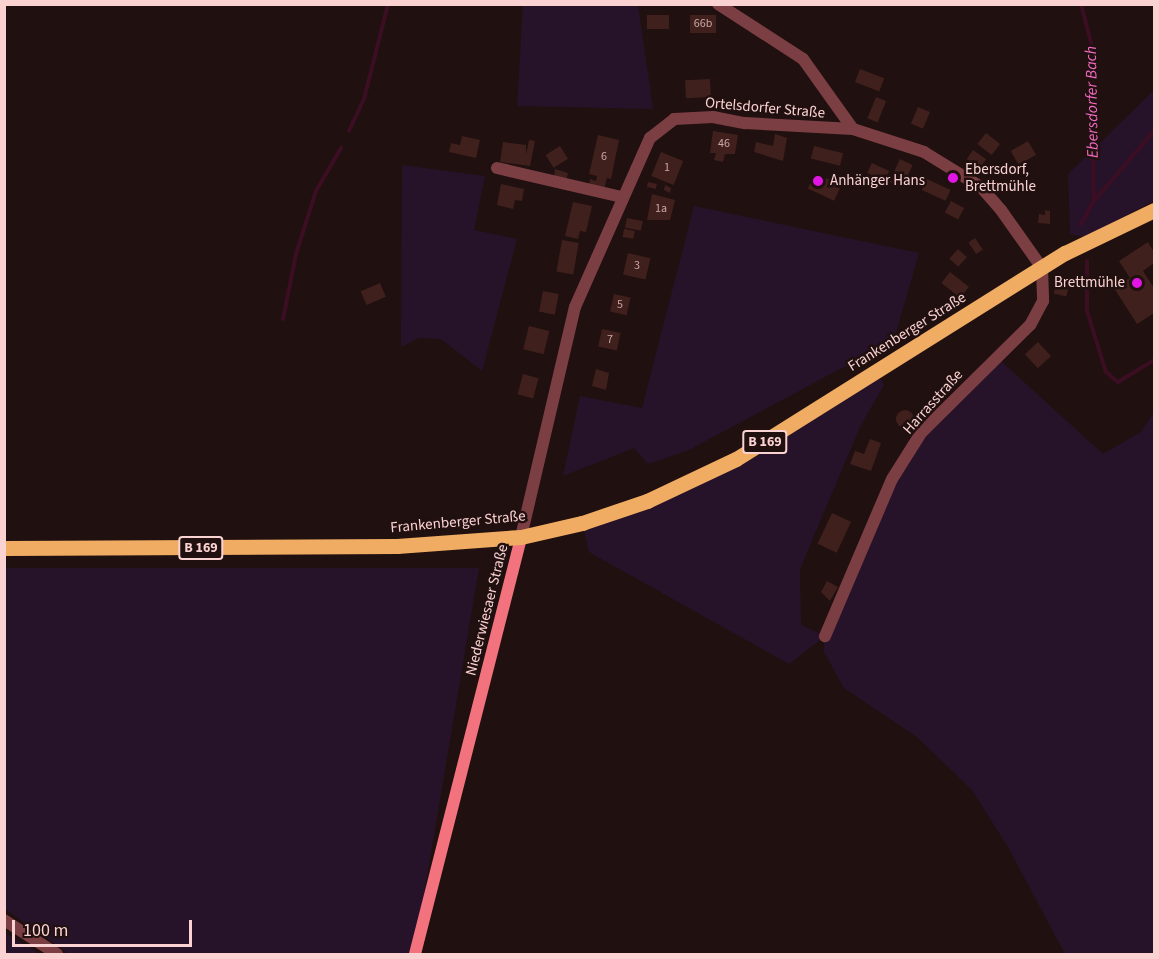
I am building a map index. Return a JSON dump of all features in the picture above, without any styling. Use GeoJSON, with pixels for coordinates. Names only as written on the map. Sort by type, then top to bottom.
{"type":"FeatureCollection","features":[{"type":"Feature","properties":{"kind":"main road","name":"Frankenberger Straße"},"geometry":{"type":"LineString","coordinates":[[4,548],[397,546],[521,537],[582,523],[647,501],[736,459],[1042,268],[1155,210]]}},
{"type":"Feature","properties":{"kind":"main road","name":"Niederwiesaer Straße"},"geometry":{"type":"LineString","coordinates":[[415,954],[521,537]]}},
{"type":"Feature","properties":{"kind":"street"},"geometry":{"type":"LineString","coordinates":[[718,4],[803,58],[853,129]]}},
{"type":"Feature","properties":{"kind":"street","name":"Ortelsdorfer Straße"},"geometry":{"type":"LineString","coordinates":[[674,119],[713,117],[745,123],[853,129],[924,152],[981,187],[1042,268]]}},
{"type":"Feature","properties":{"kind":"street","name":"Niederwiesaer Straße"},"geometry":{"type":"LineString","coordinates":[[521,537],[575,307],[650,138],[674,119]]}},
{"type":"Feature","properties":{"kind":"street"},"geometry":{"type":"LineString","coordinates":[[497,168],[622,197]]}},
{"type":"Feature","properties":{"kind":"street","name":"Harrasstraße"},"geometry":{"type":"LineString","coordinates":[[825,636],[892,479],[921,433],[1030,326],[1043,301],[1042,268]]}},
{"type":"Feature","properties":{"kind":"street"},"geometry":{"type":"LineString","coordinates":[[4,920],[57,954]]}},
{"type":"Feature","properties":{"kind":"shaded area"},"geometry":{"type":"Polygon","coordinates":[[[523,4],[638,5],[653,109],[517,106],[523,4]]]}},
{"type":"Feature","properties":{"kind":"shaded area"},"geometry":{"type":"Polygon","coordinates":[[[1154,90],[1154,201],[1085,237],[1070,234],[1068,174],[1154,90]]]}},
{"type":"Feature","properties":{"kind":"shaded area"},"geometry":{"type":"Polygon","coordinates":[[[402,165],[485,176],[474,230],[517,239],[482,371],[441,339],[419,338],[401,347],[402,165]]]}},
{"type":"Feature","properties":{"kind":"shaded area"},"geometry":{"type":"Polygon","coordinates":[[[694,206],[919,253],[894,340],[689,450],[648,464],[634,448],[563,476],[580,396],[642,408],[694,206]]]}},
{"type":"Feature","properties":{"kind":"shaded area"},"geometry":{"type":"Polygon","coordinates":[[[999,353],[1003,363],[1103,454],[1141,432],[1154,412],[1154,954],[1065,954],[1008,847],[972,790],[917,737],[844,688],[824,652],[824,637],[789,664],[589,552],[582,523],[647,501],[877,372],[884,385],[860,427],[800,569],[801,625],[821,634],[892,479],[921,433],[999,353]]]}},
{"type":"Feature","properties":{"kind":"shaded area"},"geometry":{"type":"Polygon","coordinates":[[[5,568],[479,568],[414,954],[69,954],[5,909],[5,568]]]}},
{"type":"Feature","properties":{"kind":"shaded area"},"geometry":{"type":"Polygon","coordinates":[[[5,933],[40,954],[5,954],[5,933]]]}},
{"type":"Feature","properties":{"kind":"building"},"geometry":{"type":"Polygon","coordinates":[[[647,15],[669,15],[669,29],[647,29],[647,15]]]}},
{"type":"Feature","properties":{"kind":"building"},"geometry":{"type":"Polygon","coordinates":[[[690,15],[716,15],[716,33],[690,33],[690,15]]]}},
{"type":"Feature","properties":{"kind":"building"},"geometry":{"type":"Polygon","coordinates":[[[860,69],[884,78],[879,91],[855,82],[860,69]]]}},
{"type":"Feature","properties":{"kind":"building"},"geometry":{"type":"Polygon","coordinates":[[[710,79],[711,97],[686,98],[685,80],[710,79]]]}},
{"type":"Feature","properties":{"kind":"building"},"geometry":{"type":"Polygon","coordinates":[[[876,97],[886,101],[878,122],[867,118],[876,97]]]}},
{"type":"Feature","properties":{"kind":"building"},"geometry":{"type":"Polygon","coordinates":[[[918,107],[930,112],[923,129],[911,124],[918,107]]]}},
{"type":"Feature","properties":{"kind":"building"},"geometry":{"type":"Polygon","coordinates":[[[713,131],[738,135],[735,154],[725,154],[723,162],[714,160],[716,153],[710,153],[713,131]]]}},
{"type":"Feature","properties":{"kind":"building"},"geometry":{"type":"Polygon","coordinates":[[[986,133],[1000,144],[992,155],[977,144],[986,133]]]}},
{"type":"Feature","properties":{"kind":"building"},"geometry":{"type":"Polygon","coordinates":[[[775,134],[787,138],[783,161],[754,152],[756,142],[773,146],[775,134]]]}},
{"type":"Feature","properties":{"kind":"building"},"geometry":{"type":"Polygon","coordinates":[[[598,135],[619,140],[611,179],[607,178],[604,189],[589,186],[590,179],[596,181],[597,176],[589,174],[598,135]]]}},
{"type":"Feature","properties":{"kind":"building"},"geometry":{"type":"Polygon","coordinates":[[[462,136],[480,140],[476,158],[449,152],[451,143],[460,145],[462,136]]]}},
{"type":"Feature","properties":{"kind":"building"},"geometry":{"type":"Polygon","coordinates":[[[529,140],[535,141],[530,166],[500,162],[503,142],[526,145],[526,155],[529,140]]]}},
{"type":"Feature","properties":{"kind":"building"},"geometry":{"type":"Polygon","coordinates":[[[1028,141],[1036,155],[1019,165],[1011,151],[1028,141]]]}},
{"type":"Feature","properties":{"kind":"building"},"geometry":{"type":"Polygon","coordinates":[[[560,146],[568,159],[554,168],[546,155],[560,146]]]}},
{"type":"Feature","properties":{"kind":"building"},"geometry":{"type":"Polygon","coordinates":[[[814,146],[843,153],[840,166],[811,159],[814,146]]]}},
{"type":"Feature","properties":{"kind":"building"},"geometry":{"type":"Polygon","coordinates":[[[973,150],[986,159],[980,168],[967,159],[973,150]]]}},
{"type":"Feature","properties":{"kind":"building"},"geometry":{"type":"Polygon","coordinates":[[[661,152],[683,161],[674,185],[651,176],[661,152]]]}},
{"type":"Feature","properties":{"kind":"building"},"geometry":{"type":"Polygon","coordinates":[[[900,159],[913,165],[902,188],[889,182],[900,159]]]}},
{"type":"Feature","properties":{"kind":"building"},"geometry":{"type":"Polygon","coordinates":[[[872,163],[889,171],[885,181],[867,173],[872,163]]]}},
{"type":"Feature","properties":{"kind":"building"},"geometry":{"type":"Polygon","coordinates":[[[555,169],[568,173],[566,181],[554,179],[555,169]]]}},
{"type":"Feature","properties":{"kind":"building"},"geometry":{"type":"Polygon","coordinates":[[[815,173],[841,185],[834,201],[808,188],[815,173]]]}},
{"type":"Feature","properties":{"kind":"building"},"geometry":{"type":"Polygon","coordinates":[[[927,179],[951,190],[945,201],[922,190],[927,179]]]}},
{"type":"Feature","properties":{"kind":"building"},"geometry":{"type":"Polygon","coordinates":[[[648,182],[657,184],[656,189],[647,187],[648,182]]]}},
{"type":"Feature","properties":{"kind":"building"},"geometry":{"type":"Polygon","coordinates":[[[501,184],[524,189],[522,201],[515,200],[513,209],[497,205],[501,184]]]}},
{"type":"Feature","properties":{"kind":"building"},"geometry":{"type":"Polygon","coordinates":[[[665,185],[671,188],[670,193],[664,190],[665,185]]]}},
{"type":"Feature","properties":{"kind":"building"},"geometry":{"type":"Polygon","coordinates":[[[652,194],[675,200],[670,220],[647,220],[652,194]]]}},
{"type":"Feature","properties":{"kind":"building"},"geometry":{"type":"Polygon","coordinates":[[[951,201],[964,208],[958,220],[945,212],[951,201]]]}},
{"type":"Feature","properties":{"kind":"building"},"geometry":{"type":"Polygon","coordinates":[[[573,202],[592,206],[586,232],[580,231],[578,239],[565,236],[573,202]]]}},
{"type":"Feature","properties":{"kind":"building"},"geometry":{"type":"Polygon","coordinates":[[[1045,210],[1050,211],[1050,224],[1038,223],[1039,214],[1045,215],[1045,210]]]}},
{"type":"Feature","properties":{"kind":"building"},"geometry":{"type":"Polygon","coordinates":[[[627,218],[643,221],[641,231],[625,228],[627,218]]]}},
{"type":"Feature","properties":{"kind":"building"},"geometry":{"type":"Polygon","coordinates":[[[624,229],[635,231],[633,239],[623,237],[624,229]]]}},
{"type":"Feature","properties":{"kind":"building"},"geometry":{"type":"Polygon","coordinates":[[[975,238],[983,250],[976,254],[968,242],[975,238]]]}},
{"type":"Feature","properties":{"kind":"building"},"geometry":{"type":"Polygon","coordinates":[[[562,240],[579,243],[573,274],[556,272],[562,240]]]}},
{"type":"Feature","properties":{"kind":"building","name":"Brettmühle"},"geometry":{"type":"Polygon","coordinates":[[[1148,242],[1154,252],[1154,263],[1143,271],[1154,288],[1154,313],[1137,324],[1114,288],[1130,278],[1119,261],[1148,242]]]}},
{"type":"Feature","properties":{"kind":"building"},"geometry":{"type":"Polygon","coordinates":[[[958,249],[967,257],[958,267],[949,259],[958,249]]]}},
{"type":"Feature","properties":{"kind":"building"},"geometry":{"type":"Polygon","coordinates":[[[628,253],[650,258],[645,280],[623,274],[628,253]]]}},
{"type":"Feature","properties":{"kind":"building"},"geometry":{"type":"Polygon","coordinates":[[[950,272],[969,287],[960,298],[941,283],[950,272]]]}},
{"type":"Feature","properties":{"kind":"building"},"geometry":{"type":"Polygon","coordinates":[[[1057,279],[1070,282],[1066,297],[1054,294],[1057,279]]]}},
{"type":"Feature","properties":{"kind":"building"},"geometry":{"type":"Polygon","coordinates":[[[380,283],[386,297],[367,305],[361,291],[380,283]]]}},
{"type":"Feature","properties":{"kind":"building"},"geometry":{"type":"Polygon","coordinates":[[[543,291],[559,294],[555,315],[539,312],[543,291]]]}},
{"type":"Feature","properties":{"kind":"building"},"geometry":{"type":"Polygon","coordinates":[[[614,294],[631,298],[627,315],[610,312],[614,294]]]}},
{"type":"Feature","properties":{"kind":"building"},"geometry":{"type":"Polygon","coordinates":[[[529,326],[549,331],[544,354],[523,349],[529,326]]]}},
{"type":"Feature","properties":{"kind":"building"},"geometry":{"type":"Polygon","coordinates":[[[602,329],[621,333],[617,351],[598,347],[602,329]]]}},
{"type":"Feature","properties":{"kind":"building"},"geometry":{"type":"Polygon","coordinates":[[[1038,342],[1051,356],[1038,368],[1025,354],[1038,342]]]}},
{"type":"Feature","properties":{"kind":"building"},"geometry":{"type":"Polygon","coordinates":[[[596,369],[609,373],[606,390],[592,386],[596,369]]]}},
{"type":"Feature","properties":{"kind":"building"},"geometry":{"type":"Polygon","coordinates":[[[523,374],[538,378],[533,398],[518,394],[523,374]]]}},
{"type":"Feature","properties":{"kind":"building"},"geometry":{"type":"Polygon","coordinates":[[[901,410],[909,410],[914,415],[912,426],[901,428],[896,423],[896,415],[901,410]]]}},
{"type":"Feature","properties":{"kind":"building"},"geometry":{"type":"Polygon","coordinates":[[[870,439],[881,443],[871,471],[850,464],[855,451],[864,454],[870,439]]]}},
{"type":"Feature","properties":{"kind":"building"},"geometry":{"type":"Polygon","coordinates":[[[832,513],[851,522],[837,553],[818,544],[832,513]]]}},
{"type":"Feature","properties":{"kind":"building"},"geometry":{"type":"Polygon","coordinates":[[[827,581],[838,587],[830,601],[821,592],[827,581]]]}},
{"type":"Feature","properties":{"kind":"waterway"},"geometry":{"type":"LineString","coordinates":[[349,131],[364,99],[388,4]]}},
{"type":"Feature","properties":{"kind":"waterway","name":"Ebersdorfer Bach"},"geometry":{"type":"LineString","coordinates":[[1081,4],[1091,43],[1094,201]]}},
{"type":"Feature","properties":{"kind":"waterway"},"geometry":{"type":"LineString","coordinates":[[1081,224],[1094,201],[1154,131]]}},
{"type":"Feature","properties":{"kind":"waterway"},"geometry":{"type":"LineString","coordinates":[[283,319],[296,254],[316,191],[341,148]]}},
{"type":"Feature","properties":{"kind":"waterway"},"geometry":{"type":"LineString","coordinates":[[1087,261],[1087,311],[1106,372],[1118,382],[1154,360]]}},
{"type":"Feature","properties":{"kind":"place","name":"Ebersdorf, Brettmühle"},"geometry":{"type":"Point","coordinates":[953,178]}},
{"type":"Feature","properties":{"kind":"place","name":"Anhänger Hans"},"geometry":{"type":"Point","coordinates":[818,181]}},
{"type":"Feature","properties":{"kind":"place","name":"Brettmühle"},"geometry":{"type":"Point","coordinates":[1137,283]}}]}
